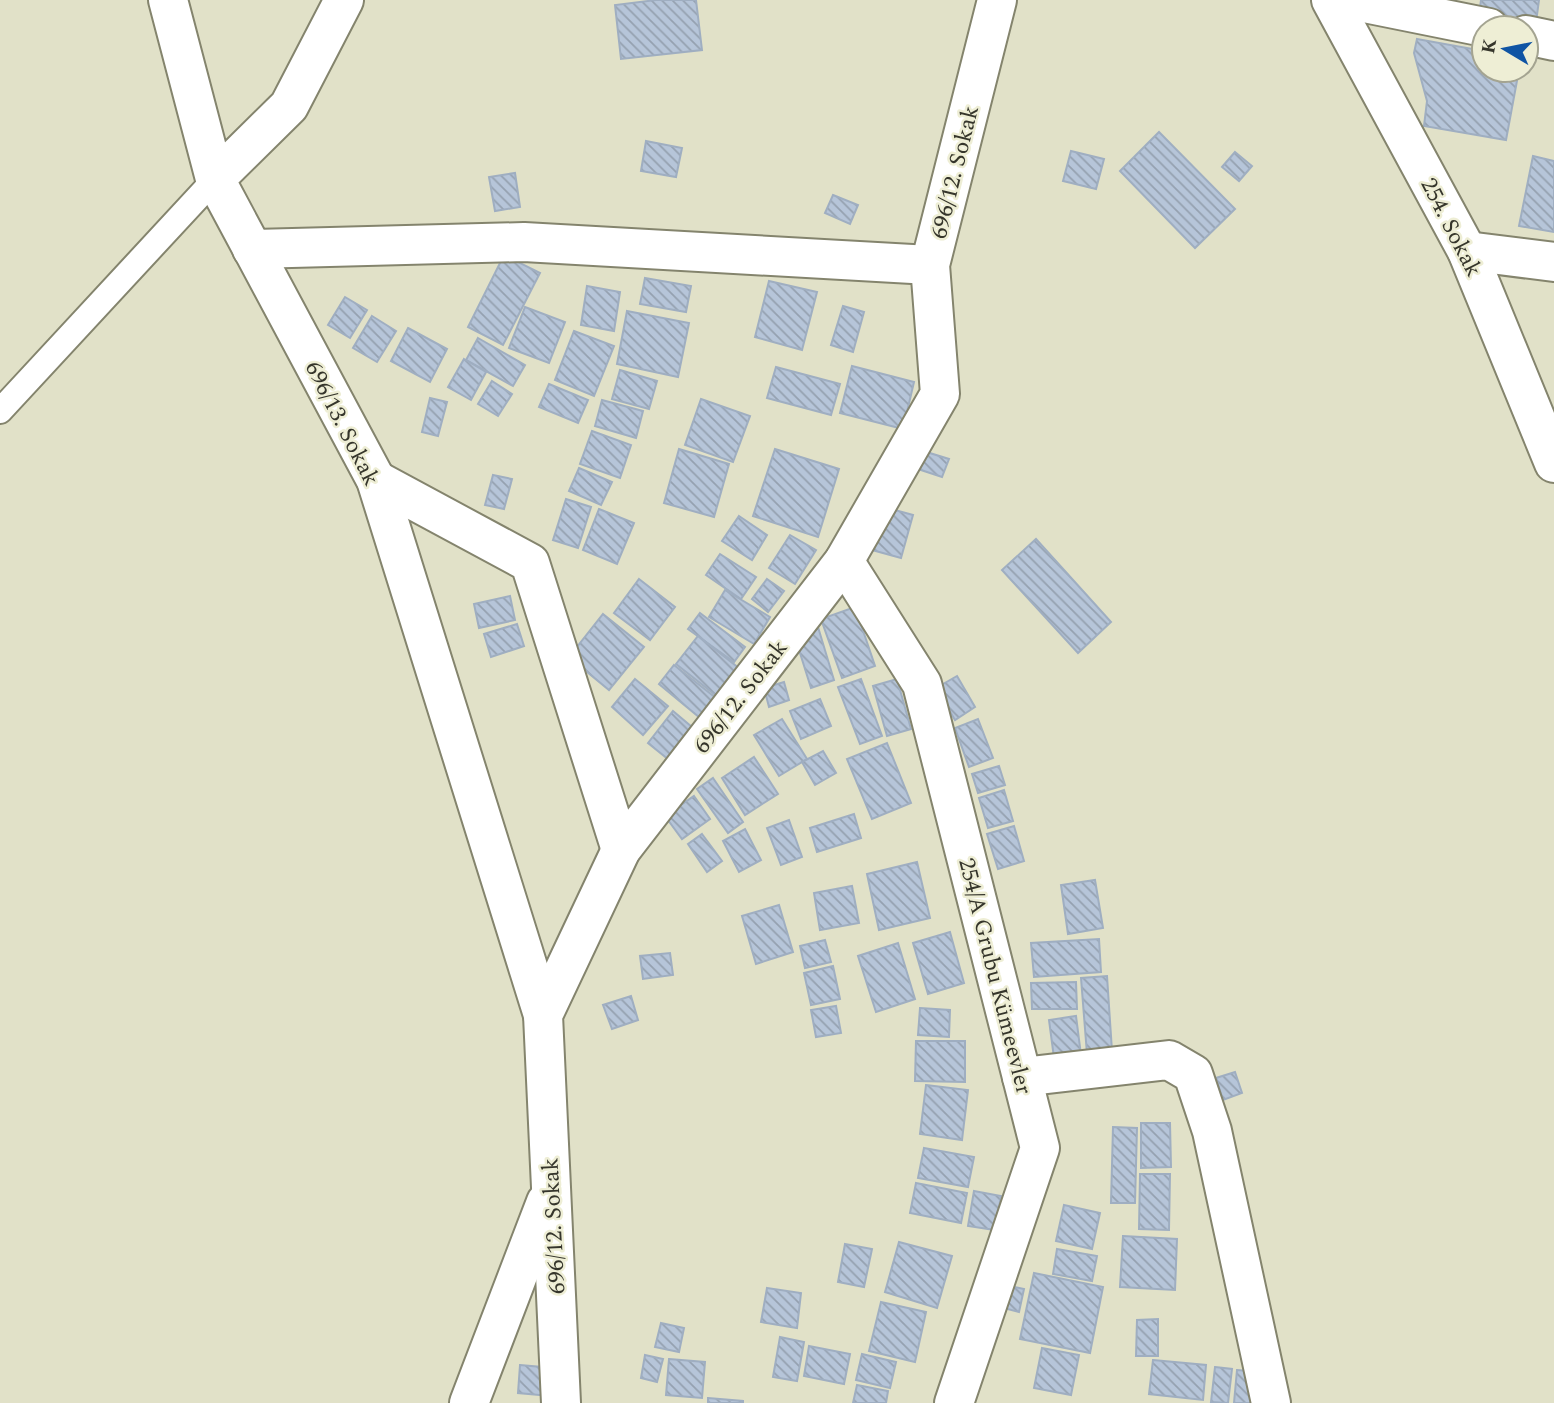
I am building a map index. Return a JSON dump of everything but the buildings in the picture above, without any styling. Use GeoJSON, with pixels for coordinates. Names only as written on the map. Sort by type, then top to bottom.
{"type":"FeatureCollection","features":[{"type":"Feature","properties":{"kind":"street","name":"696/13. Sokak"},"geometry":{"type":"LineString","coordinates":[[168,0],[215,179],[376,481],[543,1015]]}},
{"type":"Feature","properties":{"kind":"street"},"geometry":{"type":"LineString","coordinates":[[215,179],[289,106],[344,0]]}},
{"type":"Feature","properties":{"kind":"street","name":"696/12. Sokak"},"geometry":{"type":"LineString","coordinates":[[561,1403],[543,1015],[621,850],[844,561],[940,394],[930,265],[997,0]]}},
{"type":"Feature","properties":{"kind":"street","name":"254. Sokak"},"geometry":{"type":"LineString","coordinates":[[1331,0],[1467,251],[1554,463]]}},
{"type":"Feature","properties":{"kind":"street"},"geometry":{"type":"LineString","coordinates":[[1350,0],[1470,24]]}},
{"type":"Feature","properties":{"kind":"street"},"geometry":{"type":"LineString","coordinates":[[252,249],[524,242],[930,265]]}},
{"type":"Feature","properties":{"kind":"street"},"geometry":{"type":"LineString","coordinates":[[1467,251],[1554,262]]}},
{"type":"Feature","properties":{"kind":"street"},"geometry":{"type":"LineString","coordinates":[[376,481],[530,564],[621,850]]}},
{"type":"Feature","properties":{"kind":"street","name":"254/A Grubu Kümeevler"},"geometry":{"type":"LineString","coordinates":[[844,561],[922,684],[1040,1148],[954,1403]]}},
{"type":"Feature","properties":{"kind":"street"},"geometry":{"type":"LineString","coordinates":[[1022,1077],[1169,1060],[1193,1074],[1212,1131],[1271,1403]]}},
{"type":"Feature","properties":{"kind":"street"},"geometry":{"type":"LineString","coordinates":[[470,1403],[551,1189]]}},
{"type":"Feature","properties":{"kind":"lane"},"geometry":{"type":"LineString","coordinates":[[0,411],[215,179]]}}]}
